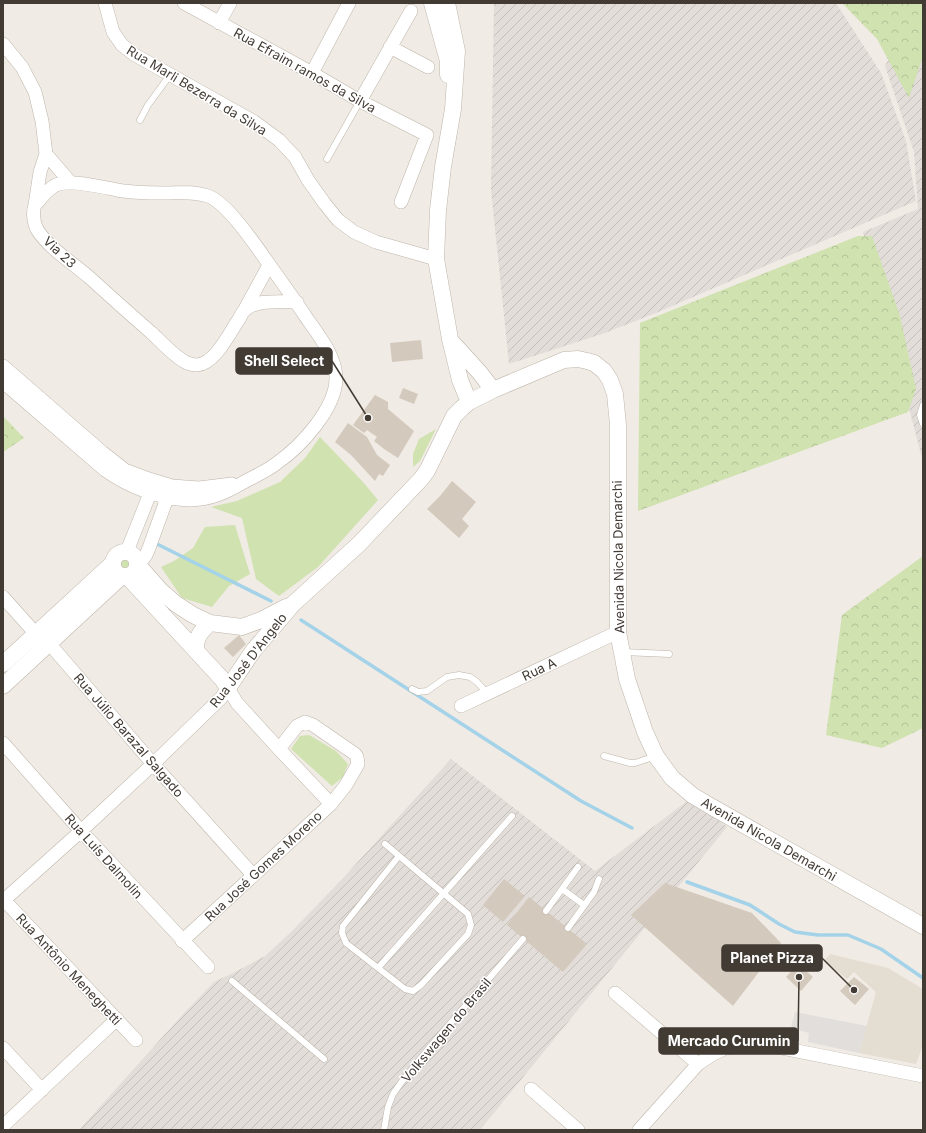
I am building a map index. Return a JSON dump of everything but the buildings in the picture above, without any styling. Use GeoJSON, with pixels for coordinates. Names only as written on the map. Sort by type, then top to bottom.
{"type":"FeatureCollection","features":[{"type":"Feature","properties":{"kind":"street","name":"Rua Marli Bezerra da Silva"},"geometry":{"type":"LineString","coordinates":[[105,3],[113,32],[122,45],[135,55],[253,121],[279,140],[295,157],[324,204],[338,220],[354,232],[376,242],[403,251],[436,259]]}},
{"type":"Feature","properties":{"kind":"street","name":"Rua Efraim ramos da Silva"},"geometry":{"type":"LineString","coordinates":[[184,3],[360,101],[427,135],[401,202]]}},
{"type":"Feature","properties":{"kind":"street"},"geometry":{"type":"LineString","coordinates":[[219,23],[230,3]]}},
{"type":"Feature","properties":{"kind":"street"},"geometry":{"type":"LineString","coordinates":[[312,73],[349,3]]}},
{"type":"Feature","properties":{"kind":"street"},"geometry":{"type":"LineString","coordinates":[[432,3],[448,61],[449,136]]}},
{"type":"Feature","properties":{"kind":"street"},"geometry":{"type":"LineString","coordinates":[[447,3],[457,51],[453,109],[443,167],[438,210],[436,259],[450,339],[460,380],[469,402]]}},
{"type":"Feature","properties":{"kind":"street"},"geometry":{"type":"LineString","coordinates":[[360,101],[411,11]]}},
{"type":"Feature","properties":{"kind":"street"},"geometry":{"type":"LineString","coordinates":[[3,44],[22,67],[35,92],[42,120],[46,154],[71,183]]}},
{"type":"Feature","properties":{"kind":"street"},"geometry":{"type":"LineString","coordinates":[[390,47],[428,67]]}},
{"type":"Feature","properties":{"kind":"street","name":"Via 23"},"geometry":{"type":"LineString","coordinates":[[46,154],[40,172],[35,205],[34,219],[36,229],[54,248],[188,364],[203,364],[211,359],[218,351],[245,310],[269,265]]}},
{"type":"Feature","properties":{"kind":"street"},"geometry":{"type":"LineString","coordinates":[[3,382],[105,470],[122,481],[153,487],[191,500],[214,497],[229,491],[278,463],[302,441],[317,424],[327,408],[335,390],[336,378],[334,365],[324,343],[297,302],[243,229],[223,206],[211,197],[193,192],[130,192],[88,184],[71,183],[55,185],[44,194],[35,205]]}},
{"type":"Feature","properties":{"kind":"street"},"geometry":{"type":"LineString","coordinates":[[245,310],[255,304],[271,301],[297,302]]}},
{"type":"Feature","properties":{"kind":"street"},"geometry":{"type":"LineString","coordinates":[[450,339],[493,390]]}},
{"type":"Feature","properties":{"kind":"street","name":"Avenida Nicola Demarchi"},"geometry":{"type":"LineString","coordinates":[[469,402],[493,390],[564,360],[578,359],[594,363],[604,371],[610,380],[615,394],[618,425],[618,632],[627,679],[645,732],[656,756],[672,778],[692,795],[923,926]]}},
{"type":"Feature","properties":{"kind":"street"},"geometry":{"type":"LineString","coordinates":[[3,366],[102,452],[126,470],[153,487]]}},
{"type":"Feature","properties":{"kind":"street","name":"Rua José D'Angelo"},"geometry":{"type":"LineString","coordinates":[[3,900],[81,831],[221,698],[253,652],[293,604],[359,544],[421,479],[427,471],[454,416],[469,402]]}},
{"type":"Feature","properties":{"kind":"street"},"geometry":{"type":"LineString","coordinates":[[153,487],[126,551],[123,551],[116,556],[125,570],[161,591],[176,604],[193,615],[210,623],[242,627],[262,620],[293,604]]}},
{"type":"Feature","properties":{"kind":"street"},"geometry":{"type":"LineString","coordinates":[[3,664],[42,639],[125,570],[146,555],[170,492]]}},
{"type":"Feature","properties":{"kind":"street","name":"Rua José Gomes Moreno"},"geometry":{"type":"LineString","coordinates":[[125,570],[222,679],[237,703],[331,804],[252,875],[182,941]]}},
{"type":"Feature","properties":{"kind":"street","name":"Rua Júlio Barazal Salgado"},"geometry":{"type":"LineString","coordinates":[[3,597],[42,639],[54,648],[153,764],[252,875]]}},
{"type":"Feature","properties":{"kind":"street"},"geometry":{"type":"LineString","coordinates":[[196,650],[198,636],[210,623]]}},
{"type":"Feature","properties":{"kind":"street"},"geometry":{"type":"LineString","coordinates":[[242,627],[253,652]]}},
{"type":"Feature","properties":{"kind":"street","name":"Rua A"},"geometry":{"type":"LineString","coordinates":[[462,706],[618,632]]}},
{"type":"Feature","properties":{"kind":"street"},"geometry":{"type":"LineString","coordinates":[[3,686],[42,639]]}},
{"type":"Feature","properties":{"kind":"street"},"geometry":{"type":"LineString","coordinates":[[279,749],[297,726],[305,722],[312,725],[355,754],[358,764],[346,785],[331,804]]}},
{"type":"Feature","properties":{"kind":"street","name":"Rua Luís Dalmolin"},"geometry":{"type":"LineString","coordinates":[[3,743],[81,831],[208,968]]}},
{"type":"Feature","properties":{"kind":"street","name":"Rua Antônio Meneghetti"},"geometry":{"type":"LineString","coordinates":[[3,900],[136,1040]]}},
{"type":"Feature","properties":{"kind":"street"},"geometry":{"type":"LineString","coordinates":[[616,993],[698,1064]]}},
{"type":"Feature","properties":{"kind":"street"},"geometry":{"type":"LineString","coordinates":[[3,1126],[117,1019]]}},
{"type":"Feature","properties":{"kind":"street"},"geometry":{"type":"LineString","coordinates":[[639,1130],[698,1064],[713,1054],[726,1048],[762,1044],[923,1076]]}},
{"type":"Feature","properties":{"kind":"street"},"geometry":{"type":"LineString","coordinates":[[3,1048],[42,1090]]}},
{"type":"Feature","properties":{"kind":"street"},"geometry":{"type":"LineString","coordinates":[[532,1089],[578,1130]]}},
{"type":"Feature","properties":{"kind":"lane"},"geometry":{"type":"LineString","coordinates":[[140,120],[148,105],[170,75]]}},
{"type":"Feature","properties":{"kind":"lane"},"geometry":{"type":"LineString","coordinates":[[327,159],[360,101]]}},
{"type":"Feature","properties":{"kind":"lane"},"geometry":{"type":"LineString","coordinates":[[923,405],[920,415],[923,424]]}},
{"type":"Feature","properties":{"kind":"lane"},"geometry":{"type":"LineString","coordinates":[[622,652],[669,654]]}},
{"type":"Feature","properties":{"kind":"lane"},"geometry":{"type":"LineString","coordinates":[[412,689],[418,692],[427,691],[447,677],[459,674],[470,677],[478,682],[487,693]]}},
{"type":"Feature","properties":{"kind":"lane"},"geometry":{"type":"LineString","coordinates":[[604,756],[635,763],[656,756]]}},
{"type":"Feature","properties":{"kind":"lane"},"geometry":{"type":"LineString","coordinates":[[378,968],[512,816]]}},
{"type":"Feature","properties":{"kind":"lane"},"geometry":{"type":"LineString","coordinates":[[385,844],[468,914],[470,925],[468,934],[421,985],[413,991],[405,989],[346,943],[342,933],[343,926],[399,856]]}},
{"type":"Feature","properties":{"kind":"lane"},"geometry":{"type":"LineString","coordinates":[[546,911],[578,867]]}},
{"type":"Feature","properties":{"kind":"lane"},"geometry":{"type":"LineString","coordinates":[[568,928],[594,892],[600,879]]}},
{"type":"Feature","properties":{"kind":"lane"},"geometry":{"type":"LineString","coordinates":[[562,889],[584,905]]}},
{"type":"Feature","properties":{"kind":"lane","name":"Volkswagen do Brasil"},"geometry":{"type":"LineString","coordinates":[[384,1130],[388,1107],[393,1094],[403,1080],[523,939]]}},
{"type":"Feature","properties":{"kind":"lane"},"geometry":{"type":"LineString","coordinates":[[232,981],[324,1059]]}},
{"type":"Feature","properties":{"kind":"shaded area"},"geometry":{"type":"Polygon","coordinates":[[[494,3],[836,3],[881,73],[906,141],[916,201],[656,313],[605,333],[509,364],[491,190],[494,3]]]}},
{"type":"Feature","properties":{"kind":"shaded area"},"geometry":{"type":"Polygon","coordinates":[[[918,3],[923,3],[923,462],[863,232],[918,209],[914,152],[885,66],[918,3]]]}},
{"type":"Feature","properties":{"kind":"shaded area"},"geometry":{"type":"Polygon","coordinates":[[[451,759],[595,871],[691,798],[727,827],[480,1130],[79,1130],[184,1013],[214,982],[265,956],[292,931],[345,876],[451,759]]]}},
{"type":"Feature","properties":{"kind":"shaded area"},"geometry":{"type":"Polygon","coordinates":[[[830,954],[888,968],[923,989],[923,1045],[916,1064],[859,1053],[876,992],[854,972],[847,979],[824,961],[830,954]]]}},
{"type":"Feature","properties":{"kind":"shaded area"},"geometry":{"type":"Polygon","coordinates":[[[795,1012],[867,1026],[859,1053],[808,1042],[809,1033],[791,1028],[795,1012]]]}},
{"type":"Feature","properties":{"kind":"green space"},"geometry":{"type":"Polygon","coordinates":[[[842,3],[923,3],[923,56],[909,98],[877,39],[842,3]]]}},
{"type":"Feature","properties":{"kind":"green space"},"geometry":{"type":"Polygon","coordinates":[[[858,236],[872,236],[900,316],[916,389],[908,412],[638,511],[640,323],[858,236]]]}},
{"type":"Feature","properties":{"kind":"green space"},"geometry":{"type":"Polygon","coordinates":[[[3,416],[24,438],[3,452],[3,416]]]}},
{"type":"Feature","properties":{"kind":"green space"},"geometry":{"type":"Polygon","coordinates":[[[436,429],[420,461],[413,467],[413,454],[419,439],[436,429]]]}},
{"type":"Feature","properties":{"kind":"green space"},"geometry":{"type":"Polygon","coordinates":[[[320,437],[378,500],[318,567],[279,596],[256,579],[242,518],[211,507],[237,501],[280,482],[305,458],[320,437]]]}},
{"type":"Feature","properties":{"kind":"green space"},"geometry":{"type":"Polygon","coordinates":[[[235,525],[250,574],[229,586],[212,607],[182,598],[161,567],[174,561],[193,548],[205,527],[235,525]]]}},
{"type":"Feature","properties":{"kind":"green space"},"geometry":{"type":"Polygon","coordinates":[[[125,554],[133,559],[133,569],[128,572],[119,570],[117,565],[118,559],[125,554]]]}},
{"type":"Feature","properties":{"kind":"green space"},"geometry":{"type":"Polygon","coordinates":[[[923,556],[923,728],[882,748],[826,735],[842,615],[923,556]]]}},
{"type":"Feature","properties":{"kind":"green space"},"geometry":{"type":"Polygon","coordinates":[[[309,735],[336,751],[348,764],[343,777],[332,786],[291,749],[300,736],[309,735]]]}},
{"type":"Feature","properties":{"kind":"waterway"},"geometry":{"type":"LineString","coordinates":[[157,544],[271,601]]}},
{"type":"Feature","properties":{"kind":"waterway"},"geometry":{"type":"LineString","coordinates":[[301,620],[581,801],[632,828]]}},
{"type":"Feature","properties":{"kind":"waterway"},"geometry":{"type":"LineString","coordinates":[[687,882],[750,905],[779,924],[795,932],[818,935],[848,935],[881,949],[923,978]]}},
{"type":"Feature","properties":{"kind":"place","name":"Shell Select"},"geometry":{"type":"Point","coordinates":[368,418]}},
{"type":"Feature","properties":{"kind":"place","name":"Mercado Curumin"},"geometry":{"type":"Point","coordinates":[799,977]}},
{"type":"Feature","properties":{"kind":"place","name":"Planet Pizza"},"geometry":{"type":"Point","coordinates":[854,990]}}]}
